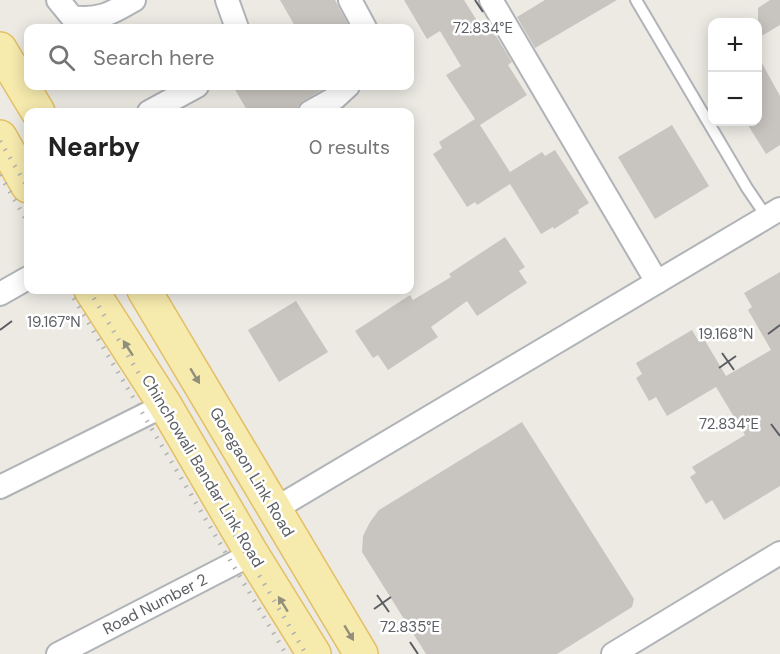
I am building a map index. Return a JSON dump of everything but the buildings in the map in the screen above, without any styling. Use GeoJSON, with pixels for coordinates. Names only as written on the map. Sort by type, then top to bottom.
{"type":"FeatureCollection","features":[{"type":"Feature","properties":{"kind":"main road"},"geometry":{"type":"LineString","coordinates":[[0,49],[24,89]]}},
{"type":"Feature","properties":{"kind":"main road"},"geometry":{"type":"LineString","coordinates":[[25,90],[36,108]]}},
{"type":"Feature","properties":{"kind":"main road"},"geometry":{"type":"LineString","coordinates":[[0,136],[24,179]]}},
{"type":"Feature","properties":{"kind":"main road","name":"Chinchowali Bandar Link Road"},"geometry":{"type":"LineString","coordinates":[[94,294],[165,405],[252,554],[314,654]]}},
{"type":"Feature","properties":{"kind":"main road","name":"Goregaon Link Road"},"geometry":{"type":"LineString","coordinates":[[146,294],[361,654]]}},
{"type":"Feature","properties":{"kind":"street"},"geometry":{"type":"LineString","coordinates":[[58,0],[72,17],[88,19],[105,16],[134,0]]}},
{"type":"Feature","properties":{"kind":"street"},"geometry":{"type":"LineString","coordinates":[[227,0],[236,24]]}},
{"type":"Feature","properties":{"kind":"street"},"geometry":{"type":"LineString","coordinates":[[350,0],[362,24]]}},
{"type":"Feature","properties":{"kind":"street"},"geometry":{"type":"LineString","coordinates":[[490,0],[657,282]]}},
{"type":"Feature","properties":{"kind":"street"},"geometry":{"type":"LineString","coordinates":[[156,108],[190,90]]}},
{"type":"Feature","properties":{"kind":"street"},"geometry":{"type":"LineString","coordinates":[[317,108],[344,90]]}},
{"type":"Feature","properties":{"kind":"street"},"geometry":{"type":"LineString","coordinates":[[275,508],[773,213]]}},
{"type":"Feature","properties":{"kind":"street"},"geometry":{"type":"LineString","coordinates":[[0,294],[24,280]]}},
{"type":"Feature","properties":{"kind":"street"},"geometry":{"type":"LineString","coordinates":[[0,488],[165,405]]}},
{"type":"Feature","properties":{"kind":"street"},"geometry":{"type":"LineString","coordinates":[[613,654],[780,553]]}},
{"type":"Feature","properties":{"kind":"street","name":"Road Number 2"},"geometry":{"type":"LineString","coordinates":[[64,653],[252,554]]}},
{"type":"Feature","properties":{"kind":"lane"},"geometry":{"type":"LineString","coordinates":[[636,0],[747,188],[773,213]]}},
{"type":"Feature","properties":{"kind":"railway"},"geometry":{"type":"LineString","coordinates":[[0,141],[24,181]]}},
{"type":"Feature","properties":{"kind":"railway"},"geometry":{"type":"LineString","coordinates":[[0,175],[24,216]]}},
{"type":"Feature","properties":{"kind":"railway"},"geometry":{"type":"LineString","coordinates":[[71,294],[286,654]]}},
{"type":"Feature","properties":{"kind":"railway"},"geometry":{"type":"LineString","coordinates":[[91,294],[306,654]]}}]}
